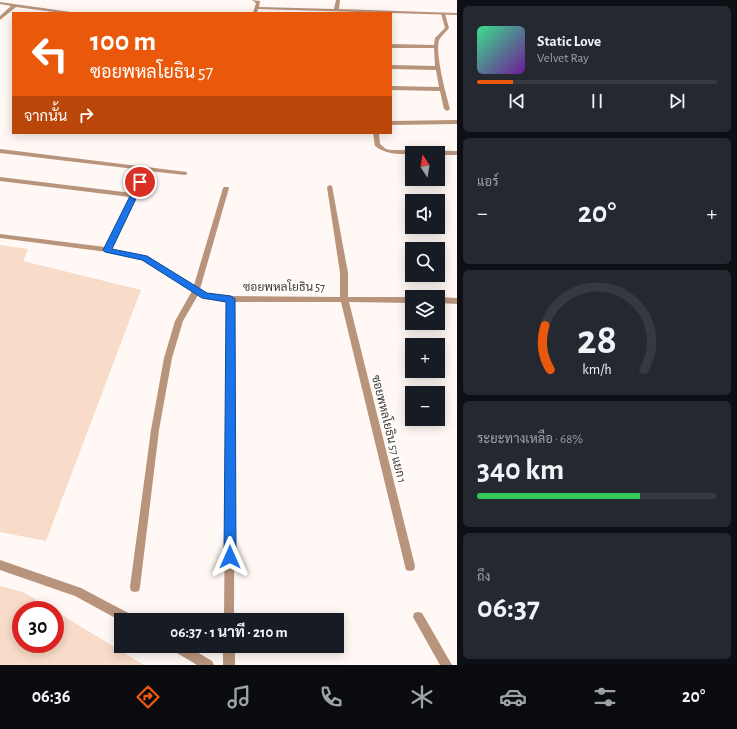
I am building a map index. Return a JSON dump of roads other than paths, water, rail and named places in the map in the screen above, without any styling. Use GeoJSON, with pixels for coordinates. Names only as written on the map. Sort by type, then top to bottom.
{"type":"FeatureCollection","features":[{"type":"Feature","properties":{"kind":"street"},"geometry":{"type":"LineString","coordinates":[[0,3],[3,0]]}},
{"type":"Feature","properties":{"kind":"street"},"geometry":{"type":"LineString","coordinates":[[254,0],[258,2],[256,11],[372,12]]}},
{"type":"Feature","properties":{"kind":"street"},"geometry":{"type":"LineString","coordinates":[[336,11],[338,0]]}},
{"type":"Feature","properties":{"kind":"street"},"geometry":{"type":"LineString","coordinates":[[0,3],[63,12]]}},
{"type":"Feature","properties":{"kind":"street"},"geometry":{"type":"LineString","coordinates":[[0,18],[14,6]]}},
{"type":"Feature","properties":{"kind":"street"},"geometry":{"type":"LineString","coordinates":[[392,13],[457,14]]}},
{"type":"Feature","properties":{"kind":"street"},"geometry":{"type":"LineString","coordinates":[[443,14],[447,28],[437,40],[437,47],[442,88],[447,109]]}},
{"type":"Feature","properties":{"kind":"street"},"geometry":{"type":"LineString","coordinates":[[392,46],[437,47]]}},
{"type":"Feature","properties":{"kind":"street"},"geometry":{"type":"LineString","coordinates":[[392,67],[439,68]]}},
{"type":"Feature","properties":{"kind":"street"},"geometry":{"type":"LineString","coordinates":[[392,88],[442,88]]}},
{"type":"Feature","properties":{"kind":"street"},"geometry":{"type":"LineString","coordinates":[[392,123],[457,122]]}},
{"type":"Feature","properties":{"kind":"street"},"geometry":{"type":"LineString","coordinates":[[376,134],[377,145],[380,148],[391,152],[457,153]]}},
{"type":"Feature","properties":{"kind":"street"},"geometry":{"type":"LineString","coordinates":[[0,151],[185,172]]}},
{"type":"Feature","properties":{"kind":"street"},"geometry":{"type":"LineString","coordinates":[[108,250],[147,168]]}},
{"type":"Feature","properties":{"kind":"street"},"geometry":{"type":"LineString","coordinates":[[0,179],[134,195]]}},
{"type":"Feature","properties":{"kind":"street","name":"ซอยพหลโยธิน 57 แยก 1"},"geometry":{"type":"LineString","coordinates":[[330,187],[344,274],[344,298],[410,566]]}},
{"type":"Feature","properties":{"kind":"street"},"geometry":{"type":"LineString","coordinates":[[135,587],[155,430],[168,358],[179,321],[196,291],[226,188]]}},
{"type":"Feature","properties":{"kind":"street","name":"ซอยพหลโยธิน 57"},"geometry":{"type":"LineString","coordinates":[[0,236],[108,250],[144,258],[206,296],[231,299],[344,298],[405,300]]}},
{"type":"Feature","properties":{"kind":"street"},"geometry":{"type":"LineString","coordinates":[[230,613],[231,299]]}},
{"type":"Feature","properties":{"kind":"street"},"geometry":{"type":"LineString","coordinates":[[445,300],[457,301]]}},
{"type":"Feature","properties":{"kind":"street"},"geometry":{"type":"LineString","coordinates":[[0,565],[77,592],[117,613]]}},
{"type":"Feature","properties":{"kind":"street"},"geometry":{"type":"LineString","coordinates":[[418,617],[446,665]]}},
{"type":"Feature","properties":{"kind":"street"},"geometry":{"type":"LineString","coordinates":[[188,653],[208,665]]}},
{"type":"Feature","properties":{"kind":"street"},"geometry":{"type":"LineString","coordinates":[[229,653],[229,665]]}}]}
